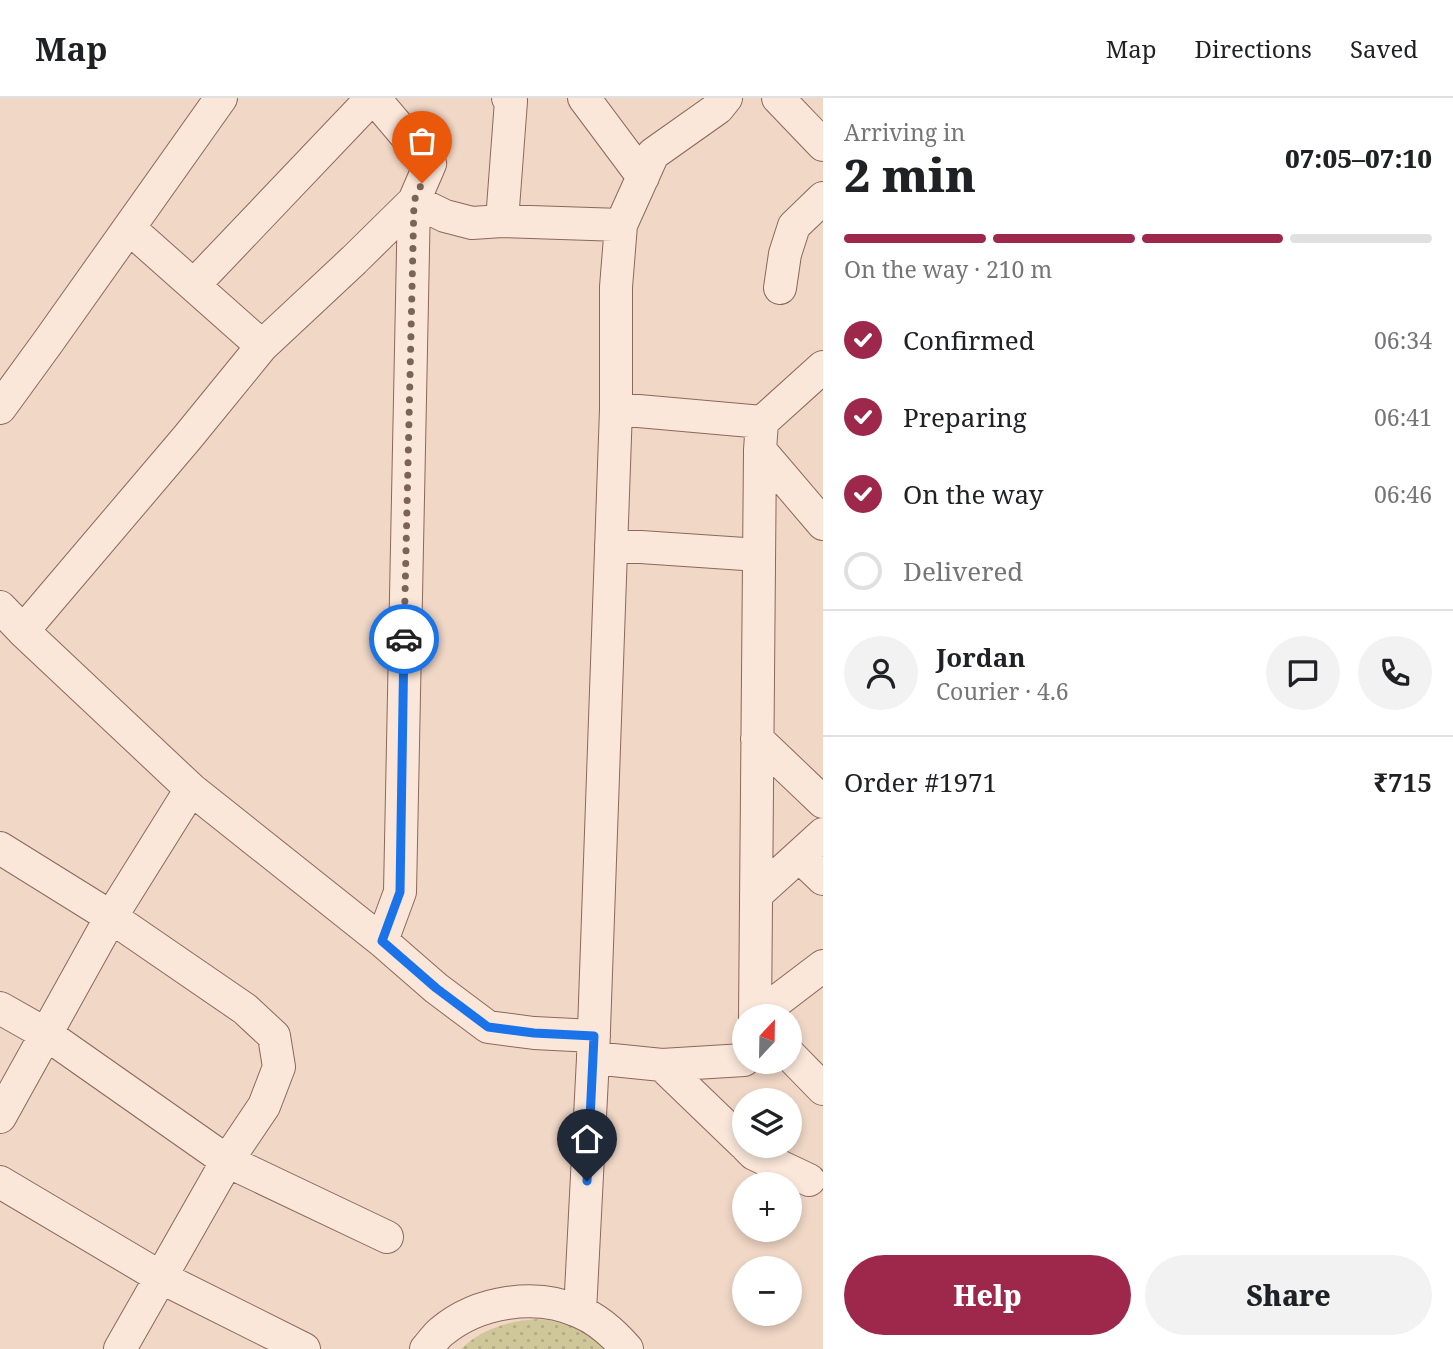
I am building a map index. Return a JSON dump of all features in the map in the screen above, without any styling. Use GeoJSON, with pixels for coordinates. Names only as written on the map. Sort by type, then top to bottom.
{"type":"FeatureCollection","features":[{"type":"Feature","properties":{"kind":"street"},"geometry":{"type":"LineString","coordinates":[[2,403],[221,98]]}},
{"type":"Feature","properties":{"kind":"street"},"geometry":{"type":"LineString","coordinates":[[23,631],[262,346],[414,201],[430,164],[373,98],[194,285]]}},
{"type":"Feature","properties":{"kind":"street"},"geometry":{"type":"LineString","coordinates":[[502,221],[510,102],[508,98]]}},
{"type":"Feature","properties":{"kind":"street"},"geometry":{"type":"LineString","coordinates":[[584,98],[643,177]]}},
{"type":"Feature","properties":{"kind":"street"},"geometry":{"type":"LineString","coordinates":[[580,1312],[593,1047],[616,408],[616,287],[621,226],[653,154],[718,107],[726,98]]}},
{"type":"Feature","properties":{"kind":"street"},"geometry":{"type":"LineString","coordinates":[[778,98],[823,145]]}},
{"type":"Feature","properties":{"kind":"street"},"geometry":{"type":"LineString","coordinates":[[780,288],[785,254],[794,226],[823,198]]}},
{"type":"Feature","properties":{"kind":"street"},"geometry":{"type":"LineString","coordinates":[[414,201],[445,216],[472,223],[502,221],[621,226]]}},
{"type":"Feature","properties":{"kind":"street"},"geometry":{"type":"LineString","coordinates":[[382,941],[400,892],[414,201]]}},
{"type":"Feature","properties":{"kind":"street"},"geometry":{"type":"LineString","coordinates":[[129,228],[262,346]]}},
{"type":"Feature","properties":{"kind":"street"},"geometry":{"type":"LineString","coordinates":[[756,1004],[761,436],[823,367]]}},
{"type":"Feature","properties":{"kind":"street"},"geometry":{"type":"LineString","coordinates":[[616,408],[761,436],[823,524]]}},
{"type":"Feature","properties":{"kind":"street"},"geometry":{"type":"LineString","coordinates":[[611,545],[759,555]]}},
{"type":"Feature","properties":{"kind":"street"},"geometry":{"type":"LineString","coordinates":[[0,607],[191,789],[488,1027],[534,1033],[662,1065],[732,1061]]}},
{"type":"Feature","properties":{"kind":"street"},"geometry":{"type":"LineString","coordinates":[[757,739],[823,802]]}},
{"type":"Feature","properties":{"kind":"street"},"geometry":{"type":"LineString","coordinates":[[0,1116],[111,917],[191,789]]}},
{"type":"Feature","properties":{"kind":"street"},"geometry":{"type":"LineString","coordinates":[[756,895],[823,834]]}},
{"type":"Feature","properties":{"kind":"street"},"geometry":{"type":"LineString","coordinates":[[0,848],[111,917],[245,1009],[274,1036],[279,1067],[264,1106],[227,1161],[120,1349]]}},
{"type":"Feature","properties":{"kind":"street"},"geometry":{"type":"LineString","coordinates":[[799,856],[823,879]]}},
{"type":"Feature","properties":{"kind":"street"},"geometry":{"type":"LineString","coordinates":[[773,1004],[823,965]]}},
{"type":"Feature","properties":{"kind":"street"},"geometry":{"type":"LineString","coordinates":[[0,1008],[46,1034],[227,1161],[387,1237]]}},
{"type":"Feature","properties":{"kind":"street"},"geometry":{"type":"LineString","coordinates":[[662,1065],[732,1132]]}},
{"type":"Feature","properties":{"kind":"street"},"geometry":{"type":"LineString","coordinates":[[802,1068],[823,1089]]}},
{"type":"Feature","properties":{"kind":"street"},"geometry":{"type":"LineString","coordinates":[[764,1158],[818,1179]]}},
{"type":"Feature","properties":{"kind":"street"},"geometry":{"type":"LineString","coordinates":[[0,1182],[162,1278],[304,1349]]}},
{"type":"Feature","properties":{"kind":"street"},"geometry":{"type":"LineString","coordinates":[[426,1349],[440,1333],[471,1312],[507,1302],[544,1302],[580,1312],[610,1331],[627,1349]]}},
{"type":"Feature","properties":{"kind":"shaded area"},"geometry":{"type":"Polygon","coordinates":[[[538,1319],[576,1328],[593,1336],[610,1349],[461,1349],[478,1336],[497,1327],[538,1319]]]}},
{"type":"Feature","properties":{"kind":"way so far"},"geometry":{"type":"LineString","coordinates":[[404,639],[414,201],[422,183]]}},
{"type":"Feature","properties":{"kind":"route"},"geometry":{"type":"LineString","coordinates":[[404,639],[400,892],[382,941],[436,988],[488,1027],[594,1036],[587,1181]]}}]}
